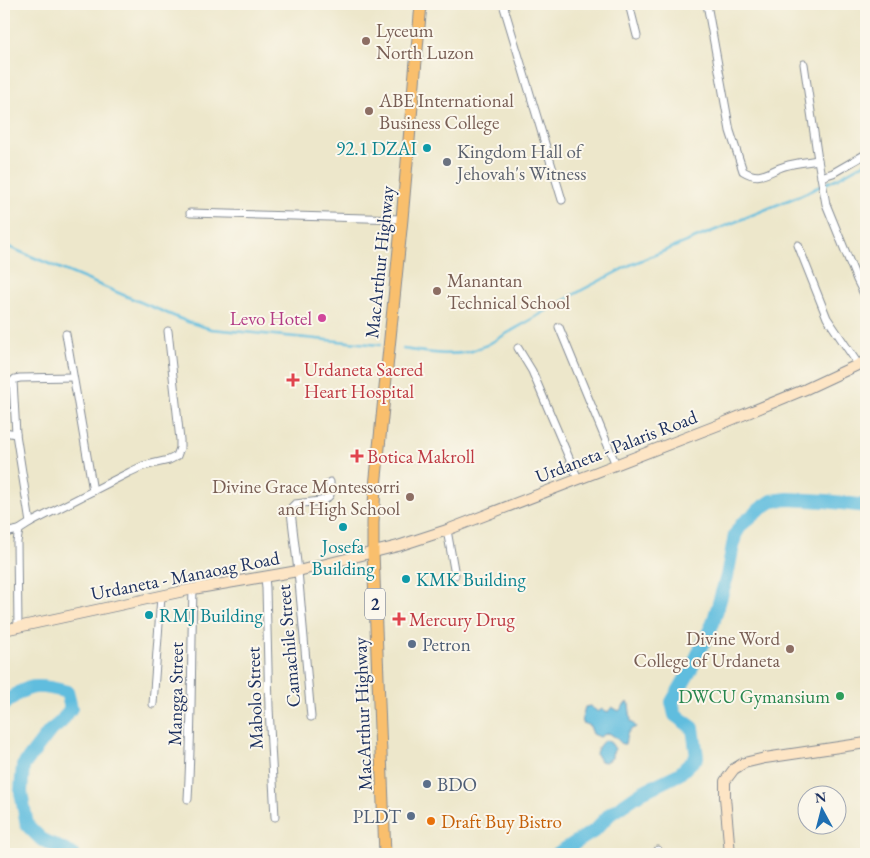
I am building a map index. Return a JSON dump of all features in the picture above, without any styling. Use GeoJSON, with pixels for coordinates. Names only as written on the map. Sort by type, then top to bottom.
{"type":"FeatureCollection","features":[{"type":"Feature","properties":{"kind":"main road","name":"MacArthur Highway"},"geometry":{"type":"LineString","coordinates":[[385,854],[373,523],[421,4]]}},
{"type":"Feature","properties":{"kind":"main road","name":"Urdaneta - Palaris Road"},"geometry":{"type":"LineString","coordinates":[[373,552],[447,530],[616,465],[806,389],[862,362]]}},
{"type":"Feature","properties":{"kind":"main road","name":"Urdaneta - Manaoag Road"},"geometry":{"type":"LineString","coordinates":[[4,630],[193,589],[298,570],[373,552]]}},
{"type":"Feature","properties":{"kind":"main road"},"geometry":{"type":"LineString","coordinates":[[730,854],[725,781],[734,769],[744,763],[765,758],[866,743]]}},
{"type":"Feature","properties":{"kind":"street"},"geometry":{"type":"LineString","coordinates":[[503,4],[562,200]]}},
{"type":"Feature","properties":{"kind":"street"},"geometry":{"type":"LineString","coordinates":[[630,4],[637,36]]}},
{"type":"Feature","properties":{"kind":"street"},"geometry":{"type":"LineString","coordinates":[[707,4],[730,131],[743,171],[751,176],[765,175],[785,166],[818,160]]}},
{"type":"Feature","properties":{"kind":"street"},"geometry":{"type":"LineString","coordinates":[[804,64],[824,197],[866,298]]}},
{"type":"Feature","properties":{"kind":"street"},"geometry":{"type":"LineString","coordinates":[[821,179],[866,154]]}},
{"type":"Feature","properties":{"kind":"street"},"geometry":{"type":"LineString","coordinates":[[190,214],[402,219]]}},
{"type":"Feature","properties":{"kind":"street"},"geometry":{"type":"LineString","coordinates":[[798,245],[827,318],[862,362]]}},
{"type":"Feature","properties":{"kind":"street"},"geometry":{"type":"LineString","coordinates":[[559,328],[616,465]]}},
{"type":"Feature","properties":{"kind":"street"},"geometry":{"type":"LineString","coordinates":[[4,533],[19,530],[143,466],[170,460],[179,454],[180,440],[168,330]]}},
{"type":"Feature","properties":{"kind":"street"},"geometry":{"type":"LineString","coordinates":[[66,334],[93,491]]}},
{"type":"Feature","properties":{"kind":"street"},"geometry":{"type":"LineString","coordinates":[[518,348],[532,371],[578,479]]}},
{"type":"Feature","properties":{"kind":"street"},"geometry":{"type":"LineString","coordinates":[[30,523],[16,434],[13,384],[15,379],[20,378],[73,377]]}},
{"type":"Feature","properties":{"kind":"street"},"geometry":{"type":"LineString","coordinates":[[4,432],[16,434]]}},
{"type":"Feature","properties":{"kind":"street","name":"Camachile Street"},"geometry":{"type":"LineString","coordinates":[[311,717],[298,570],[290,512],[295,504],[326,499],[330,495],[330,482]]}},
{"type":"Feature","properties":{"kind":"street"},"geometry":{"type":"LineString","coordinates":[[18,628],[17,542],[19,530]]}},
{"type":"Feature","properties":{"kind":"street"},"geometry":{"type":"LineString","coordinates":[[447,530],[455,574]]}},
{"type":"Feature","properties":{"kind":"street","name":"Mabolo Street"},"geometry":{"type":"LineString","coordinates":[[264,577],[275,817]]}},
{"type":"Feature","properties":{"kind":"street","name":"Mangga Street"},"geometry":{"type":"LineString","coordinates":[[188,799],[191,737],[193,589]]}},
{"type":"Feature","properties":{"kind":"street"},"geometry":{"type":"LineString","coordinates":[[153,704],[161,597]]}},
{"type":"Feature","properties":{"kind":"water"},"geometry":{"type":"Polygon","coordinates":[[[627,702],[629,704],[631,721],[636,727],[629,732],[625,744],[622,744],[609,733],[600,737],[593,734],[590,726],[583,723],[582,718],[585,707],[590,706],[598,712],[602,709],[608,712],[612,707],[619,711],[627,702]]]}},
{"type":"Feature","properties":{"kind":"water"},"geometry":{"type":"Polygon","coordinates":[[[606,740],[615,749],[612,758],[605,762],[600,761],[596,754],[602,742],[606,740]]]}},
{"type":"Feature","properties":{"kind":"waterway"},"geometry":{"type":"LineString","coordinates":[[403,349],[455,354],[472,351],[487,345],[582,290],[630,265],[801,195],[838,178],[866,162]]}},
{"type":"Feature","properties":{"kind":"waterway"},"geometry":{"type":"LineString","coordinates":[[4,245],[188,322],[211,329],[380,345]]}},
{"type":"Feature","properties":{"kind":"waterway"},"geometry":{"type":"LineString","coordinates":[[557,854],[594,831],[610,814],[642,792],[679,774],[697,757],[693,728],[675,715],[672,702],[690,671],[713,623],[727,576],[735,535],[741,525],[772,501],[788,499],[826,501],[866,506]]}},
{"type":"Feature","properties":{"kind":"waterway"},"geometry":{"type":"LineString","coordinates":[[4,705],[19,693],[33,687],[67,692],[71,708],[61,722],[49,732],[23,766],[21,792],[27,825],[41,839],[72,854]]}},
{"type":"Feature","properties":{"kind":"place","name":"Lyceum North Luzon"},"geometry":{"type":"Point","coordinates":[366,41]}},
{"type":"Feature","properties":{"kind":"place","name":"ABE International Business College"},"geometry":{"type":"Point","coordinates":[369,111]}},
{"type":"Feature","properties":{"kind":"place","name":"92.1 DZAI"},"geometry":{"type":"Point","coordinates":[427,148]}},
{"type":"Feature","properties":{"kind":"place","name":"Kingdom Hall of Jehovah's Witness"},"geometry":{"type":"Point","coordinates":[447,162]}},
{"type":"Feature","properties":{"kind":"place","name":"Manantan Technical School"},"geometry":{"type":"Point","coordinates":[437,291]}},
{"type":"Feature","properties":{"kind":"place","name":"Levo Hotel"},"geometry":{"type":"Point","coordinates":[322,318]}},
{"type":"Feature","properties":{"kind":"place","name":"Urdaneta Sacred Heart Hospital"},"geometry":{"type":"Point","coordinates":[293,380]}},
{"type":"Feature","properties":{"kind":"place","name":"Botica Makroll"},"geometry":{"type":"Point","coordinates":[357,456]}},
{"type":"Feature","properties":{"kind":"place","name":"Divine Grace Montessorri and High School"},"geometry":{"type":"Point","coordinates":[410,497]}},
{"type":"Feature","properties":{"kind":"place","name":"Josefa Building"},"geometry":{"type":"Point","coordinates":[343,527]}},
{"type":"Feature","properties":{"kind":"place","name":"KMK Building"},"geometry":{"type":"Point","coordinates":[406,579]}},
{"type":"Feature","properties":{"kind":"place","name":"RMJ Building"},"geometry":{"type":"Point","coordinates":[149,615]}},
{"type":"Feature","properties":{"kind":"place","name":"Mercury Drug"},"geometry":{"type":"Point","coordinates":[399,619]}},
{"type":"Feature","properties":{"kind":"place","name":"Petron"},"geometry":{"type":"Point","coordinates":[412,644]}},
{"type":"Feature","properties":{"kind":"place","name":"Divine Word College of Urdaneta"},"geometry":{"type":"Point","coordinates":[790,649]}},
{"type":"Feature","properties":{"kind":"place","name":"DWCU Gymansium"},"geometry":{"type":"Point","coordinates":[840,696]}},
{"type":"Feature","properties":{"kind":"place","name":"BDO"},"geometry":{"type":"Point","coordinates":[427,784]}},
{"type":"Feature","properties":{"kind":"place","name":"PLDT"},"geometry":{"type":"Point","coordinates":[411,816]}},
{"type":"Feature","properties":{"kind":"place","name":"Draft Buy Bistro"},"geometry":{"type":"Point","coordinates":[431,821]}}]}
